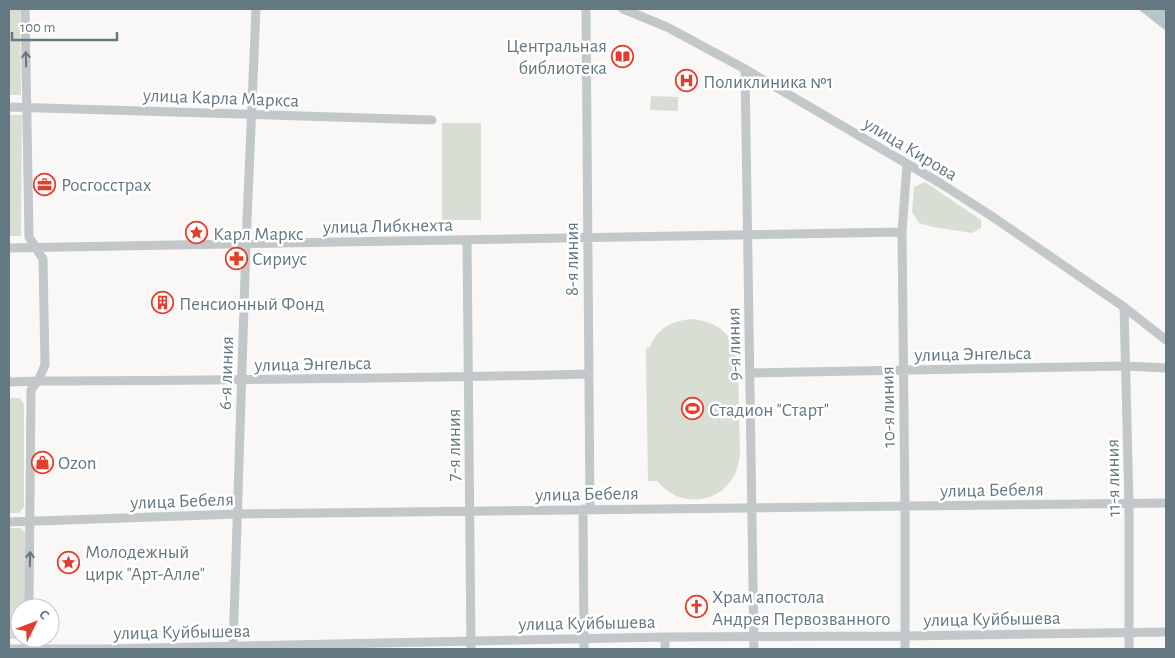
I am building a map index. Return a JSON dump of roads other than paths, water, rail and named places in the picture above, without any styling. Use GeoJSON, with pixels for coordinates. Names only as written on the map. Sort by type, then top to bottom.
{"type":"FeatureCollection","features":[{"type":"Feature","properties":{"kind":"street"},"geometry":{"type":"LineString","coordinates":[[25,9],[29,237],[43,259],[44,365],[38,381],[31,390],[29,598]]}},
{"type":"Feature","properties":{"kind":"street","name":"6-я линия"},"geometry":{"type":"LineString","coordinates":[[233,647],[241,380],[256,9]]}},
{"type":"Feature","properties":{"kind":"street","name":"8-я линия"},"geometry":{"type":"LineString","coordinates":[[584,649],[588,374],[586,9]]}},
{"type":"Feature","properties":{"kind":"street","name":"улица Кирова"},"geometry":{"type":"LineString","coordinates":[[623,9],[667,28],[745,69],[907,164],[990,215],[1124,307],[1166,340]]}},
{"type":"Feature","properties":{"kind":"street","name":"9-я линия"},"geometry":{"type":"LineString","coordinates":[[745,69],[751,235],[750,373],[754,649]]}},
{"type":"Feature","properties":{"kind":"street","name":"улица Карла Маркса"},"geometry":{"type":"LineString","coordinates":[[9,108],[432,120]]}},
{"type":"Feature","properties":{"kind":"street","name":"10-я линия"},"geometry":{"type":"LineString","coordinates":[[905,649],[902,232],[907,164]]}},
{"type":"Feature","properties":{"kind":"street"},"geometry":{"type":"LineString","coordinates":[[751,235],[902,232]]}},
{"type":"Feature","properties":{"kind":"street","name":"улица Либкнехта"},"geometry":{"type":"LineString","coordinates":[[9,248],[751,235]]}},
{"type":"Feature","properties":{"kind":"street","name":"7-я линия"},"geometry":{"type":"LineString","coordinates":[[467,240],[471,645]]}},
{"type":"Feature","properties":{"kind":"street","name":"11-я линия"},"geometry":{"type":"LineString","coordinates":[[1124,307],[1129,503],[1129,649]]}},
{"type":"Feature","properties":{"kind":"street","name":"улица Энгельса"},"geometry":{"type":"LineString","coordinates":[[750,373],[1126,366],[1166,368]]}},
{"type":"Feature","properties":{"kind":"street","name":"улица Энгельса"},"geometry":{"type":"LineString","coordinates":[[9,382],[588,374]]}},
{"type":"Feature","properties":{"kind":"street","name":"улица Бебеля"},"geometry":{"type":"LineString","coordinates":[[9,522],[238,514],[1166,503]]}},
{"type":"Feature","properties":{"kind":"street","name":"улица Куйбышева"},"geometry":{"type":"LineString","coordinates":[[9,649],[471,645],[584,638],[1166,632]]}},
{"type":"Feature","properties":{"kind":"street"},"geometry":{"type":"LineString","coordinates":[[665,637],[666,649]]}},
{"type":"Feature","properties":{"kind":"place","name":"Центральная библиотека"},"geometry":{"type":"Point","coordinates":[623,56]}},
{"type":"Feature","properties":{"kind":"place","name":"Поликлиника №1"},"geometry":{"type":"Point","coordinates":[687,81]}},
{"type":"Feature","properties":{"kind":"place","name":"Росгосстрах"},"geometry":{"type":"Point","coordinates":[45,184]}},
{"type":"Feature","properties":{"kind":"place","name":"Карл Маркс"},"geometry":{"type":"Point","coordinates":[197,233]}},
{"type":"Feature","properties":{"kind":"place","name":"Сириус"},"geometry":{"type":"Point","coordinates":[236,258]}},
{"type":"Feature","properties":{"kind":"place","name":"Пенсионный Фонд"},"geometry":{"type":"Point","coordinates":[163,303]}},
{"type":"Feature","properties":{"kind":"place","name":"Стадион \"Старт\""},"geometry":{"type":"Point","coordinates":[693,409]}},
{"type":"Feature","properties":{"kind":"place","name":"Ozon"},"geometry":{"type":"Point","coordinates":[42,462]}},
{"type":"Feature","properties":{"kind":"place","name":"Молодежный цирк \"Арт-Алле\""},"geometry":{"type":"Point","coordinates":[69,562]}},
{"type":"Feature","properties":{"kind":"place","name":"Храм апостола Андрея Первозванного"},"geometry":{"type":"Point","coordinates":[696,607]}}]}
